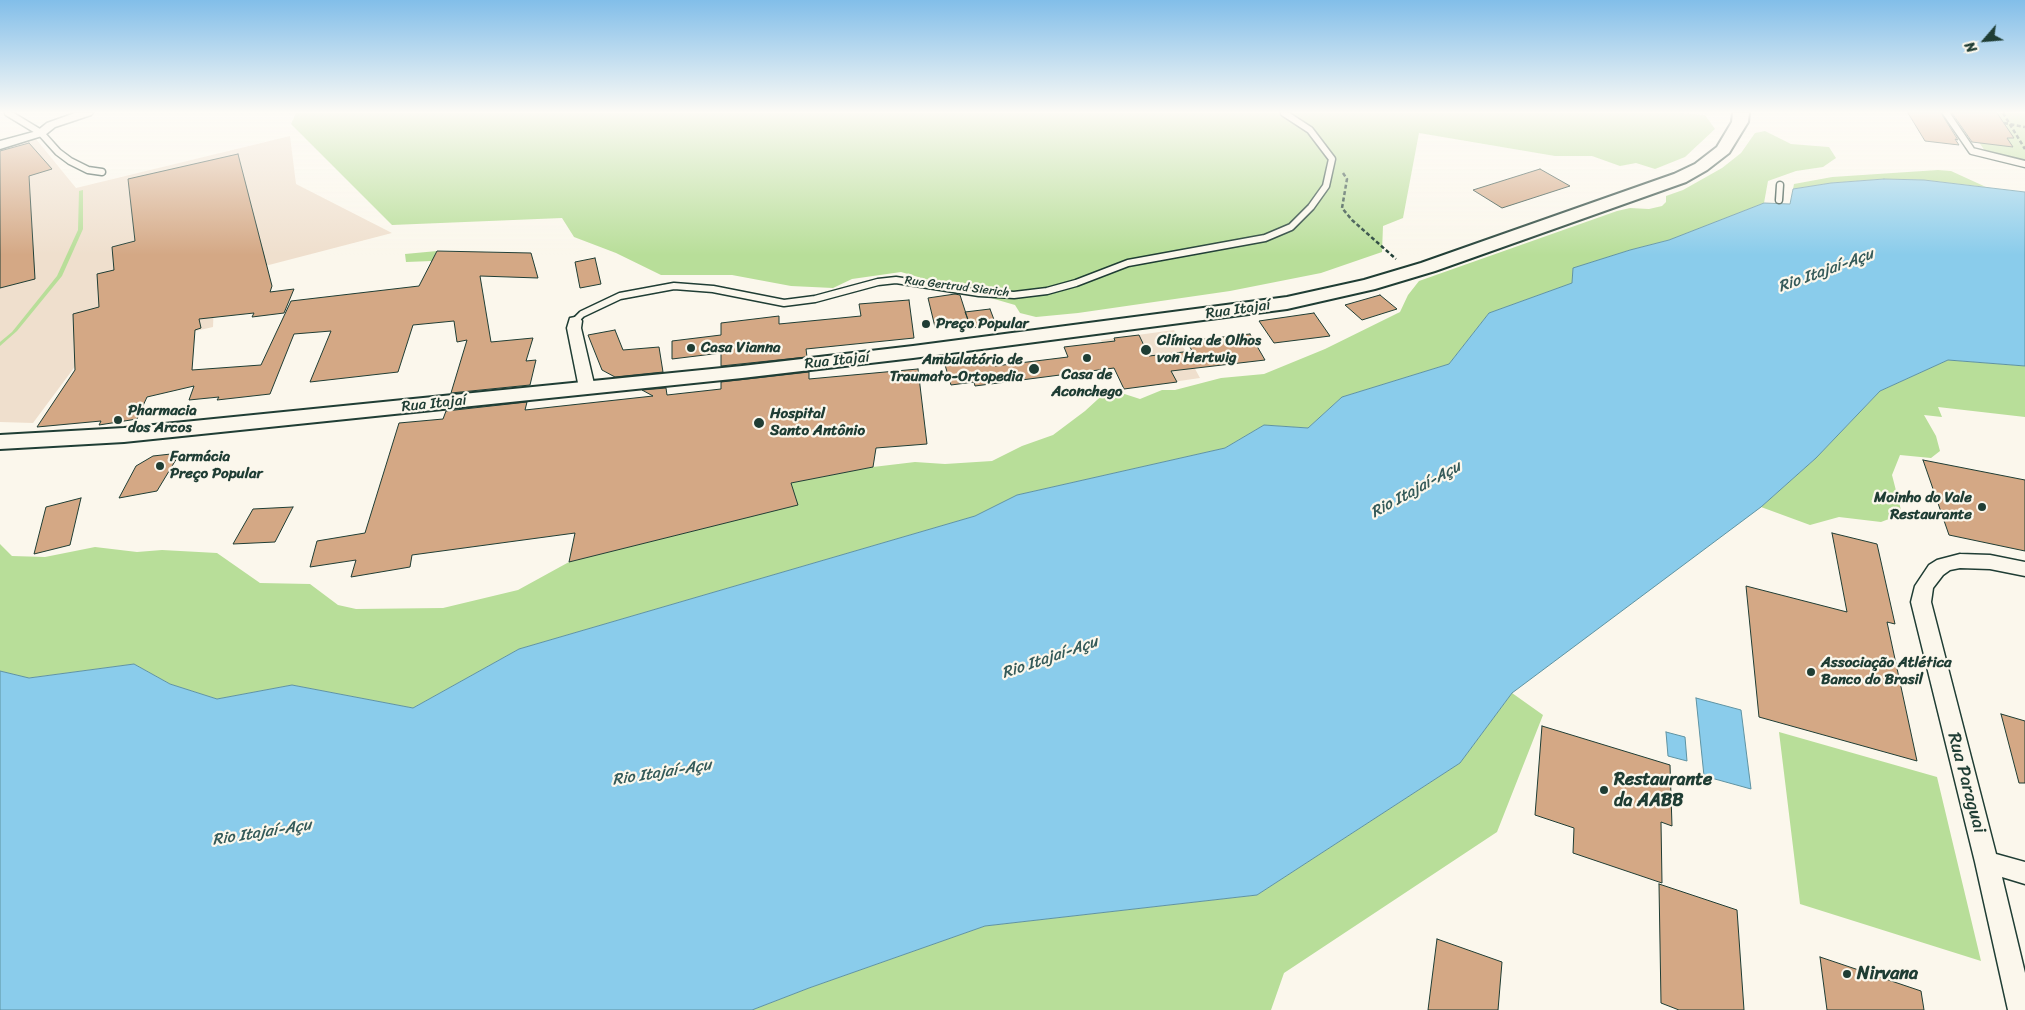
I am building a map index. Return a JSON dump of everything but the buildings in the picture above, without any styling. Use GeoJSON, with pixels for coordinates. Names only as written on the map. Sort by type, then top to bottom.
{"type":"FeatureCollection","features":[{"type":"Feature","properties":{"kind":"main road","name":"Rua Itajaí"},"geometry":{"type":"LineString","coordinates":[[0,442],[124,435],[586,388],[913,352],[1243,310],[1325,296],[1428,267],[1680,178],[1701,168],[1711,160]]}},
{"type":"Feature","properties":{"kind":"street","name":"Rua Gertrud Sierich"},"geometry":{"type":"LineString","coordinates":[[575,321],[574,328],[586,388]]}},
{"type":"Feature","properties":{"kind":"street","name":"Rua Paraguai"},"geometry":{"type":"LineString","coordinates":[[2021,1010],[1987,862],[1921,602],[1924,586],[1936,570],[1944,564],[1960,560],[1990,562],[2025,569]]}},
{"type":"Feature","properties":{"kind":"street"},"geometry":{"type":"LineString","coordinates":[[1987,862],[2025,873]]}},
{"type":"Feature","properties":{"kind":"lane"},"geometry":{"type":"LineString","coordinates":[[69,160],[88,170],[102,172]]}},
{"type":"Feature","properties":{"kind":"lane","name":"Rua Gertrud Sierich"},"geometry":{"type":"LineString","coordinates":[[575,321],[582,314],[620,296],[674,286],[713,289],[784,303],[815,299],[878,282],[896,280],[979,293],[1014,295],[1054,289],[1128,262],[1266,238],[1291,227],[1311,207],[1326,186],[1332,160]]}},
{"type":"Feature","properties":{"kind":"lane"},"geometry":{"type":"LineString","coordinates":[[2009,160],[2025,164]]}},
{"type":"Feature","properties":{"kind":"lane"},"geometry":{"type":"LineString","coordinates":[[1778,200],[1780,185]]}},
{"type":"Feature","properties":{"kind":"path"},"geometry":{"type":"LineString","coordinates":[[1342,208],[1352,220],[1395,258],[1403,257]]}},
{"type":"Feature","properties":{"kind":"shaded area"},"geometry":{"type":"Polygon","coordinates":[[[0,160],[53,160],[76,188],[191,160],[293,160],[296,184],[392,233],[215,279],[213,327],[82,357],[33,423],[0,422],[0,160]]]}},
{"type":"Feature","properties":{"kind":"shaded area","name":"Clínica de Olhos von Hertwig"},"geometry":{"type":"Polygon","coordinates":[[[1174,330],[1200,378],[1124,389],[1101,340],[1174,330]]]}},
{"type":"Feature","properties":{"kind":"green space"},"geometry":{"type":"Polygon","coordinates":[[[327,160],[1414,160],[1403,218],[1383,226],[1382,252],[1321,273],[1230,291],[1078,313],[1036,317],[1020,313],[1015,305],[901,272],[852,279],[833,288],[791,286],[732,275],[661,275],[616,253],[574,237],[562,218],[392,225],[327,160]]]}},
{"type":"Feature","properties":{"kind":"green space"},"geometry":{"type":"Polygon","coordinates":[[[1604,160],[1677,160],[1655,169],[1636,163],[1620,166],[1604,160]]]}},
{"type":"Feature","properties":{"kind":"green space"},"geometry":{"type":"Polygon","coordinates":[[[1732,160],[1833,160],[1823,167],[1796,171],[1768,181],[1764,203],[1669,240],[1573,268],[1572,283],[1489,313],[1449,364],[1342,397],[1308,428],[1264,425],[1225,448],[1017,495],[975,516],[519,649],[413,708],[292,685],[217,699],[170,684],[134,664],[28,678],[0,671],[0,544],[12,556],[45,557],[95,547],[137,552],[162,550],[217,553],[260,583],[310,584],[338,605],[356,609],[443,608],[518,590],[569,562],[797,505],[791,483],[873,467],[915,462],[945,464],[992,461],[1022,446],[1053,435],[1085,411],[1109,389],[1140,399],[1162,390],[1175,390],[1221,378],[1264,374],[1325,349],[1400,312],[1408,295],[1419,281],[1617,211],[1630,208],[1649,209],[1662,206],[1666,202],[1666,196],[1683,190],[1722,168],[1732,160]]]}},
{"type":"Feature","properties":{"kind":"green space"},"geometry":{"type":"Polygon","coordinates":[[[1938,170],[1951,171],[1986,187],[1924,180],[1884,179],[1831,183],[1793,189],[1794,184],[1832,177],[1938,170]]]}},
{"type":"Feature","properties":{"kind":"green space"},"geometry":{"type":"Polygon","coordinates":[[[83,190],[83,229],[62,276],[17,331],[0,346],[0,342],[12,332],[57,276],[78,230],[79,191],[83,190]]]}},
{"type":"Feature","properties":{"kind":"green space"},"geometry":{"type":"Polygon","coordinates":[[[437,251],[432,261],[406,262],[405,254],[437,251]]]}},
{"type":"Feature","properties":{"kind":"green space"},"geometry":{"type":"Polygon","coordinates":[[[1948,360],[2025,366],[2025,417],[1938,407],[1942,417],[1924,415],[1936,436],[1940,451],[1931,458],[1900,455],[1892,475],[1902,514],[1881,522],[1839,517],[1810,525],[1761,507],[1816,458],[1880,391],[1948,360]]]}},
{"type":"Feature","properties":{"kind":"green space"},"geometry":{"type":"Polygon","coordinates":[[[1512,693],[1543,715],[1497,832],[1284,973],[1271,1010],[752,1010],[985,926],[1257,895],[1460,763],[1512,693]]]}},
{"type":"Feature","properties":{"kind":"green space"},"geometry":{"type":"Polygon","coordinates":[[[1779,732],[1937,777],[1981,961],[1800,904],[1779,732]]]}},
{"type":"Feature","properties":{"kind":"water","name":"Rio Itajaí-Açu"},"geometry":{"type":"Polygon","coordinates":[[[1884,179],[1924,180],[2025,192],[2025,366],[1948,360],[1880,391],[1816,458],[1761,507],[1512,693],[1460,763],[1257,895],[985,926],[752,1010],[0,1010],[0,671],[29,678],[134,664],[170,684],[217,699],[292,685],[413,708],[519,649],[975,516],[1017,495],[1225,448],[1264,425],[1308,428],[1342,397],[1449,364],[1489,313],[1572,283],[1573,268],[1669,240],[1764,203],[1790,204],[1793,189],[1831,183],[1884,179]]]}},
{"type":"Feature","properties":{"kind":"water"},"geometry":{"type":"Polygon","coordinates":[[[1696,698],[1741,710],[1751,789],[1704,776],[1696,698]]]}},
{"type":"Feature","properties":{"kind":"water"},"geometry":{"type":"Polygon","coordinates":[[[1666,732],[1685,737],[1687,761],[1668,756],[1666,732]]]}},
{"type":"Feature","properties":{"kind":"place","name":"Preço Popular"},"geometry":{"type":"Point","coordinates":[926,324]}},
{"type":"Feature","properties":{"kind":"place","name":"Casa Vianna"},"geometry":{"type":"Point","coordinates":[691,348]}},
{"type":"Feature","properties":{"kind":"place","name":"Clínica de Olhos von Hertwig"},"geometry":{"type":"Point","coordinates":[1146,350]}},
{"type":"Feature","properties":{"kind":"place","name":"Casa de Aconchego"},"geometry":{"type":"Point","coordinates":[1087,358]}},
{"type":"Feature","properties":{"kind":"place","name":"Ambulatório de Traumato-Ortopedia"},"geometry":{"type":"Point","coordinates":[1034,369]}},
{"type":"Feature","properties":{"kind":"place","name":"Pharmacia dos Arcos"},"geometry":{"type":"Point","coordinates":[118,420]}},
{"type":"Feature","properties":{"kind":"place","name":"Hospital Santo Antônio"},"geometry":{"type":"Point","coordinates":[759,423]}},
{"type":"Feature","properties":{"kind":"place","name":"Farmácia Preço Popular"},"geometry":{"type":"Point","coordinates":[160,466]}},
{"type":"Feature","properties":{"kind":"place","name":"Moinho do Vale Restaurante"},"geometry":{"type":"Point","coordinates":[1982,507]}},
{"type":"Feature","properties":{"kind":"place","name":"Associação Atlética Banco do Brasil"},"geometry":{"type":"Point","coordinates":[1811,672]}},
{"type":"Feature","properties":{"kind":"place","name":"Restaurante da AABB"},"geometry":{"type":"Point","coordinates":[1604,790]}},
{"type":"Feature","properties":{"kind":"place","name":"Nirvana"},"geometry":{"type":"Point","coordinates":[1847,974]}}]}
